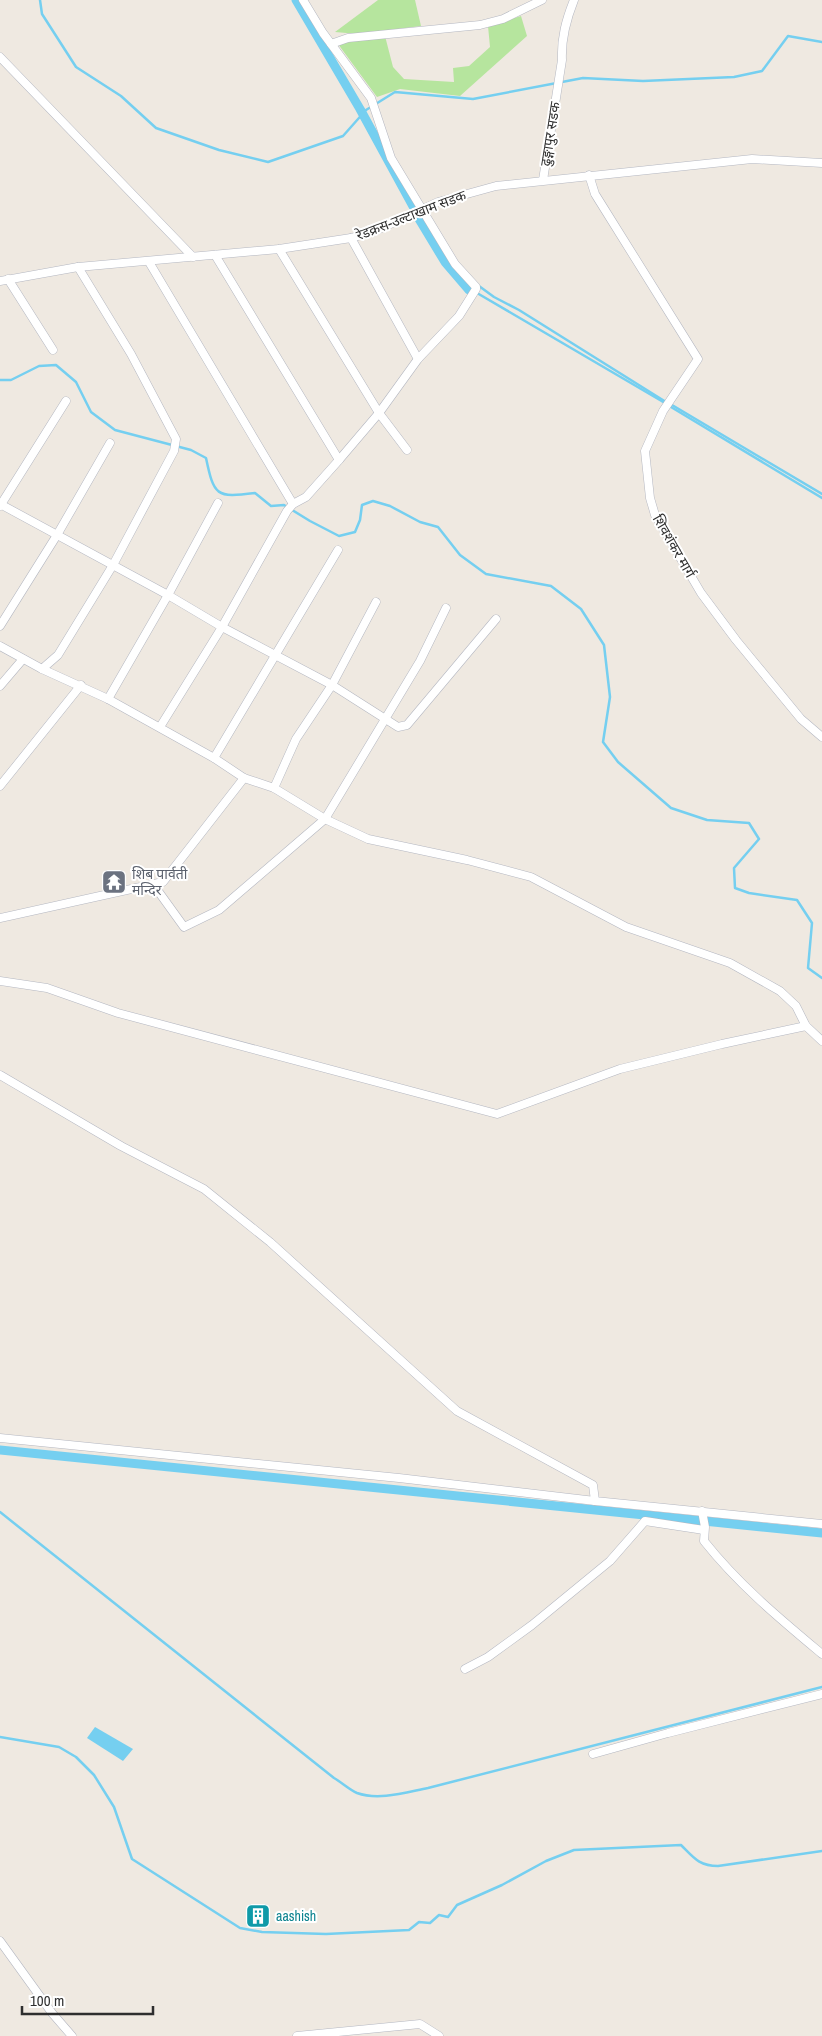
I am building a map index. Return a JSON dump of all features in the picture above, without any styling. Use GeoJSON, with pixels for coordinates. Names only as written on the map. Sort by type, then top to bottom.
{"type":"FeatureCollection","features":[{"type":"Feature","properties":{"kind":"street"},"geometry":{"type":"LineString","coordinates":[[160,727],[222,627],[287,511],[293,504],[306,497],[379,413],[418,359],[459,316],[476,287],[455,264],[391,158],[371,98],[331,44],[303,0]]}},
{"type":"Feature","properties":{"kind":"street"},"geometry":{"type":"LineString","coordinates":[[331,44],[348,38],[488,23],[519,13],[542,0]]}},
{"type":"Feature","properties":{"kind":"street","name":"ढुङ्गापुर सडक"},"geometry":{"type":"LineString","coordinates":[[543,180],[560,75],[561,46],[565,24],[574,0]]}},
{"type":"Feature","properties":{"kind":"street"},"geometry":{"type":"LineString","coordinates":[[0,57],[192,257]]}},
{"type":"Feature","properties":{"kind":"street","name":"रेडक्रस-उल्टाखाम सडक"},"geometry":{"type":"LineString","coordinates":[[4,280],[78,267],[279,249],[350,238],[375,231],[422,209],[465,194],[496,186],[752,159],[822,163]]}},
{"type":"Feature","properties":{"kind":"street","name":"शिवशंकर मार्ग"},"geometry":{"type":"LineString","coordinates":[[589,175],[595,194],[698,359],[663,411],[645,451],[650,498],[655,515],[701,593],[736,640],[800,719],[822,737]]}},
{"type":"Feature","properties":{"kind":"street"},"geometry":{"type":"LineString","coordinates":[[350,238],[418,359]]}},
{"type":"Feature","properties":{"kind":"street"},"geometry":{"type":"LineString","coordinates":[[279,249],[379,413],[407,450]]}},
{"type":"Feature","properties":{"kind":"street"},"geometry":{"type":"LineString","coordinates":[[215,254],[339,460]]}},
{"type":"Feature","properties":{"kind":"street"},"geometry":{"type":"LineString","coordinates":[[149,262],[293,504]]}},
{"type":"Feature","properties":{"kind":"street"},"geometry":{"type":"LineString","coordinates":[[42,669],[58,656],[113,565],[174,451],[176,439],[131,354],[78,267]]}},
{"type":"Feature","properties":{"kind":"street"},"geometry":{"type":"LineString","coordinates":[[4,280],[53,350]]}},
{"type":"Feature","properties":{"kind":"street"},"geometry":{"type":"LineString","coordinates":[[66,402],[0,505],[332,685],[384,720],[398,727],[407,725],[496,619]]}},
{"type":"Feature","properties":{"kind":"street"},"geometry":{"type":"LineString","coordinates":[[0,626],[57,535],[110,443]]}},
{"type":"Feature","properties":{"kind":"street"},"geometry":{"type":"LineString","coordinates":[[108,699],[218,503]]}},
{"type":"Feature","properties":{"kind":"street"},"geometry":{"type":"LineString","coordinates":[[214,758],[338,550]]}},
{"type":"Feature","properties":{"kind":"street"},"geometry":{"type":"LineString","coordinates":[[274,788],[296,739],[332,685],[376,602]]}},
{"type":"Feature","properties":{"kind":"street"},"geometry":{"type":"LineString","coordinates":[[153,884],[184,927],[219,910],[325,819],[420,661],[446,608]]}},
{"type":"Feature","properties":{"kind":"street"},"geometry":{"type":"LineString","coordinates":[[0,646],[42,669],[81,685],[160,727],[214,758],[244,778],[274,788],[325,819],[368,839],[467,860],[531,877],[626,927],[730,963],[780,991],[796,1006],[806,1026],[822,1041]]}},
{"type":"Feature","properties":{"kind":"street"},"geometry":{"type":"LineString","coordinates":[[0,686],[23,659]]}},
{"type":"Feature","properties":{"kind":"street"},"geometry":{"type":"LineString","coordinates":[[0,786],[81,685]]}},
{"type":"Feature","properties":{"kind":"street"},"geometry":{"type":"LineString","coordinates":[[0,918],[163,882],[244,778]]}},
{"type":"Feature","properties":{"kind":"street"},"geometry":{"type":"LineString","coordinates":[[0,981],[47,988],[118,1013],[497,1114],[620,1069],[806,1026]]}},
{"type":"Feature","properties":{"kind":"street"},"geometry":{"type":"LineString","coordinates":[[0,1075],[121,1146],[204,1189],[270,1242],[457,1411],[593,1486],[595,1501]]}},
{"type":"Feature","properties":{"kind":"street"},"geometry":{"type":"LineString","coordinates":[[0,1438],[399,1478],[702,1514],[822,1524]]}},
{"type":"Feature","properties":{"kind":"street"},"geometry":{"type":"LineString","coordinates":[[702,1514],[705,1529],[704,1541],[756,1598],[822,1654]]}},
{"type":"Feature","properties":{"kind":"street"},"geometry":{"type":"LineString","coordinates":[[465,1670],[488,1657],[532,1625],[610,1561],[645,1521],[705,1529]]}},
{"type":"Feature","properties":{"kind":"street"},"geometry":{"type":"LineString","coordinates":[[593,1754],[822,1694]]}},
{"type":"Feature","properties":{"kind":"street"},"geometry":{"type":"LineString","coordinates":[[0,1941],[72,2036]]}},
{"type":"Feature","properties":{"kind":"street"},"geometry":{"type":"LineString","coordinates":[[297,2036],[420,2024],[439,2036]]}},
{"type":"Feature","properties":{"kind":"green space"},"geometry":{"type":"Polygon","coordinates":[[[378,0],[415,0],[421,26],[358,34],[335,32],[378,0]]]}},
{"type":"Feature","properties":{"kind":"green space"},"geometry":{"type":"Polygon","coordinates":[[[521,16],[527,36],[460,96],[400,89],[377,97],[338,44],[385,36],[393,67],[404,79],[454,82],[453,68],[469,66],[490,47],[488,26],[521,16]]]}},
{"type":"Feature","properties":{"kind":"water"},"geometry":{"type":"Polygon","coordinates":[[[95,1727],[133,1749],[123,1761],[87,1738],[95,1727]]]}},
{"type":"Feature","properties":{"kind":"waterway"},"geometry":{"type":"LineString","coordinates":[[40,0],[42,14],[76,67],[121,96],[156,128],[219,150],[268,162],[343,136],[366,110],[395,92],[473,99],[583,78],[643,81],[734,77],[762,71],[788,36],[822,42]]}},
{"type":"Feature","properties":{"kind":"waterway"},"geometry":{"type":"LineString","coordinates":[[296,0],[360,109],[414,208]]}},
{"type":"Feature","properties":{"kind":"waterway"},"geometry":{"type":"LineString","coordinates":[[419,219],[445,262],[469,290]]}},
{"type":"Feature","properties":{"kind":"waterway"},"geometry":{"type":"LineString","coordinates":[[479,286],[666,402]]}},
{"type":"Feature","properties":{"kind":"waterway"},"geometry":{"type":"LineString","coordinates":[[477,293],[665,403]]}},
{"type":"Feature","properties":{"kind":"waterway"},"geometry":{"type":"LineString","coordinates":[[0,380],[11,380],[39,366],[56,365],[76,382],[91,412],[115,430],[191,450],[206,458],[212,480],[219,492],[232,495],[255,493],[271,506],[284,505],[339,536],[355,532],[360,520],[362,505],[373,501],[390,506],[420,522],[438,527],[460,555],[486,574],[551,586],[581,609],[604,645],[610,697],[603,742],[618,762],[671,808],[707,820],[749,823],[759,839],[734,868],[735,888],[749,893],[797,900],[812,923],[808,968],[822,978]]}},
{"type":"Feature","properties":{"kind":"waterway"},"geometry":{"type":"LineString","coordinates":[[672,405],[822,494]]}},
{"type":"Feature","properties":{"kind":"waterway"},"geometry":{"type":"LineString","coordinates":[[671,407],[822,498]]}},
{"type":"Feature","properties":{"kind":"waterway"},"geometry":{"type":"LineString","coordinates":[[0,1450],[822,1533]]}},
{"type":"Feature","properties":{"kind":"waterway"},"geometry":{"type":"LineString","coordinates":[[0,1512],[334,1778],[354,1792],[366,1795],[393,1795],[428,1788],[822,1687]]}},
{"type":"Feature","properties":{"kind":"waterway"},"geometry":{"type":"LineString","coordinates":[[0,1737],[59,1747],[76,1757],[94,1775],[114,1807],[132,1859],[240,1928],[262,1932],[326,1934],[409,1930],[419,1922],[430,1923],[439,1915],[448,1917],[457,1905],[502,1885],[546,1861],[574,1850],[681,1845],[701,1863],[711,1866],[822,1851]]}},
{"type":"Feature","properties":{"kind":"place","name":"शिब पार्वती मन्दिर"},"geometry":{"type":"Point","coordinates":[114,882]}},
{"type":"Feature","properties":{"kind":"place","name":"aashish"},"geometry":{"type":"Point","coordinates":[258,1916]}}]}
